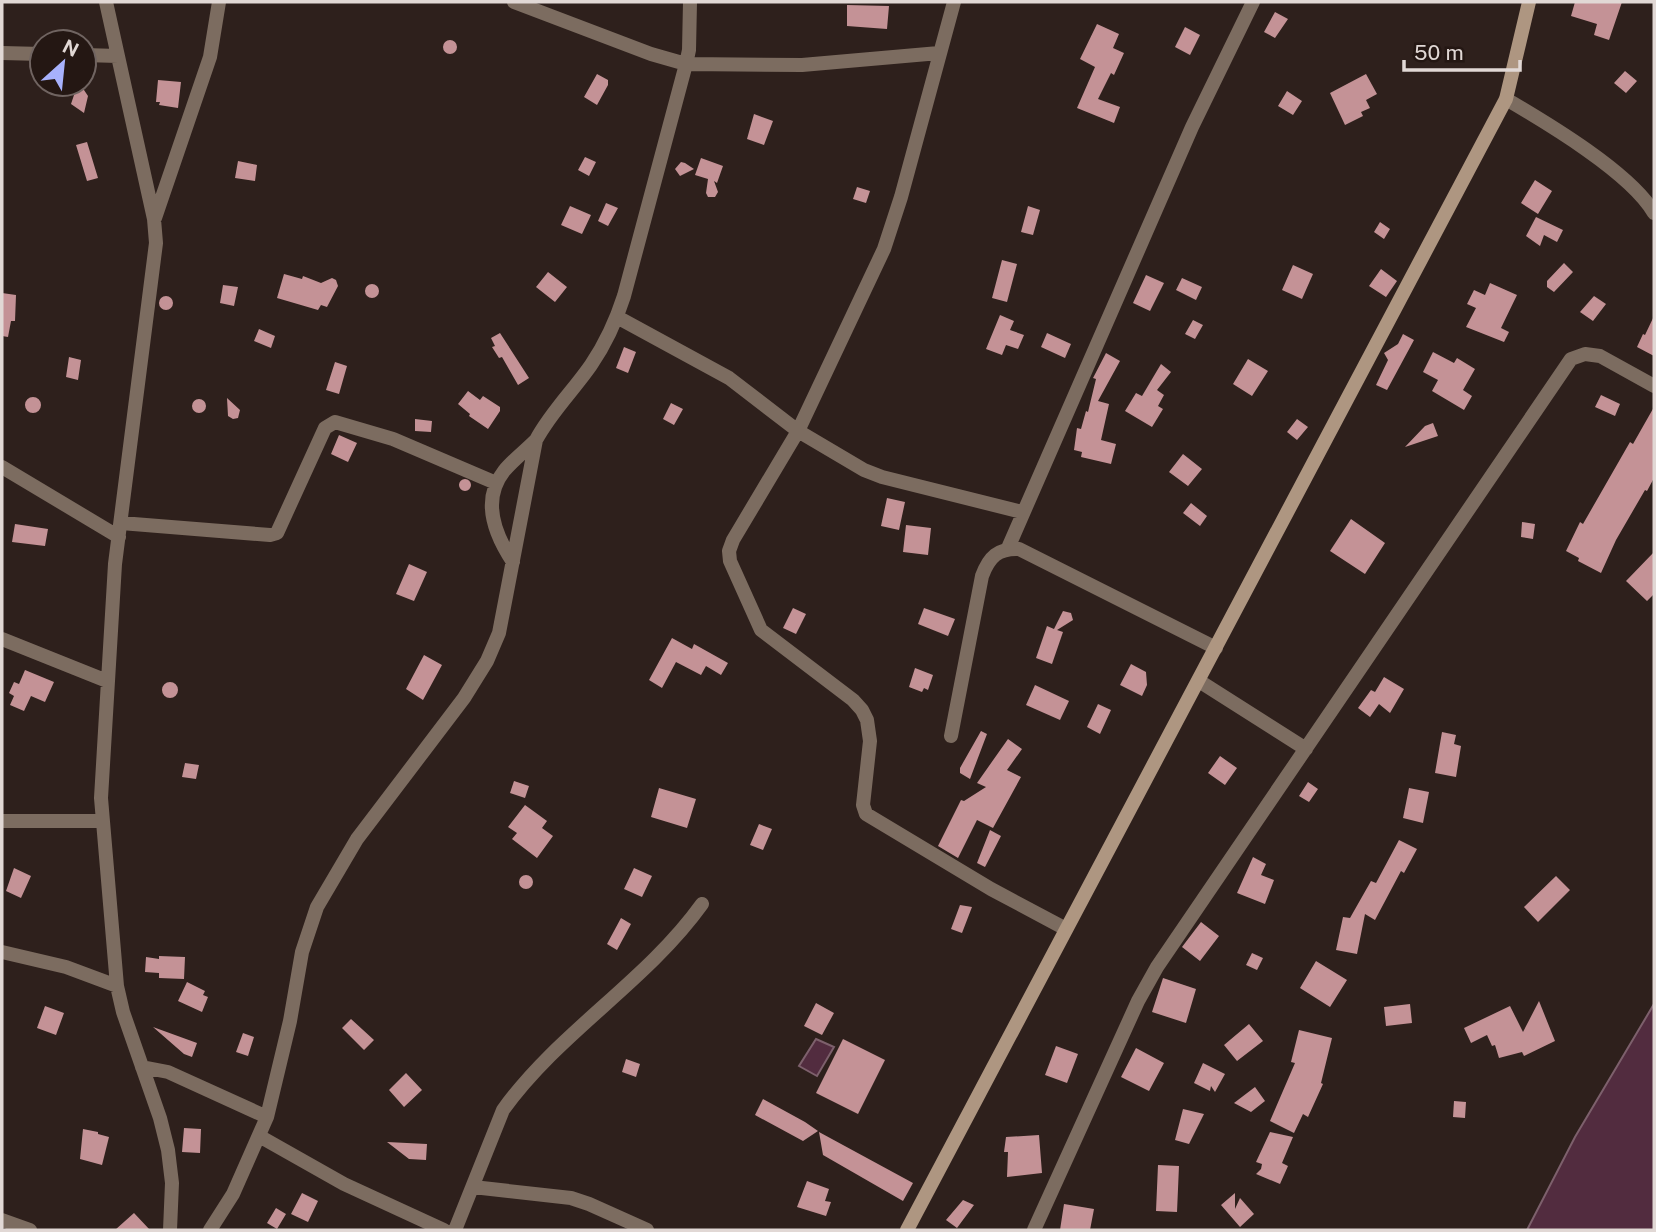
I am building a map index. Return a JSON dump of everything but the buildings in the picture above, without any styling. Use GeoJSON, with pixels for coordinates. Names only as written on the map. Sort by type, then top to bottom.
{"type":"FeatureCollection","features":[{"type":"Feature","properties":{"kind":"main road"},"geometry":{"type":"LineString","coordinates":[[907,1230],[1506,99],[1529,2]]}},
{"type":"Feature","properties":{"kind":"street"},"geometry":{"type":"LineString","coordinates":[[106,2],[155,219],[156,243],[113,589],[102,821],[117,986],[123,1012],[160,1118],[167,1150],[172,1182],[170,1230]]}},
{"type":"Feature","properties":{"kind":"street"},"geometry":{"type":"LineString","coordinates":[[155,219],[210,57],[219,2]]}},
{"type":"Feature","properties":{"kind":"street"},"geometry":{"type":"LineString","coordinates":[[514,2],[651,54],[686,64],[802,65],[939,53]]}},
{"type":"Feature","properties":{"kind":"street"},"geometry":{"type":"LineString","coordinates":[[210,1230],[233,1194],[267,1117],[290,1021],[302,952],[317,907],[356,839],[446,725],[487,661],[499,633],[536,440],[545,422],[596,358],[617,317],[686,64],[690,2]]}},
{"type":"Feature","properties":{"kind":"street"},"geometry":{"type":"LineString","coordinates":[[954,2],[901,197],[884,249],[798,431],[733,540],[729,551],[730,561],[761,630],[853,700],[862,710],[867,720],[870,741],[863,805],[866,814],[991,889],[1066,929]]}},
{"type":"Feature","properties":{"kind":"street"},"geometry":{"type":"LineString","coordinates":[[1008,548],[1192,127],[1253,2]]}},
{"type":"Feature","properties":{"kind":"street"},"geometry":{"type":"LineString","coordinates":[[2,53],[28,54]]}},
{"type":"Feature","properties":{"kind":"street"},"geometry":{"type":"LineString","coordinates":[[98,55],[118,56]]}},
{"type":"Feature","properties":{"kind":"street"},"geometry":{"type":"LineString","coordinates":[[1506,99],[1556,129],[1620,177],[1648,202],[1654,213]]}},
{"type":"Feature","properties":{"kind":"street"},"geometry":{"type":"LineString","coordinates":[[617,317],[729,378],[798,431],[864,470],[882,477],[1022,512]]}},
{"type":"Feature","properties":{"kind":"street"},"geometry":{"type":"LineString","coordinates":[[1034,1230],[1138,1002],[1165,956],[1571,359],[1586,354],[1600,356],[1654,386]]}},
{"type":"Feature","properties":{"kind":"street"},"geometry":{"type":"LineString","coordinates":[[2,467],[120,530],[270,535],[277,533],[325,428],[335,422],[393,439],[496,483]]}},
{"type":"Feature","properties":{"kind":"street"},"geometry":{"type":"LineString","coordinates":[[513,562],[499,542],[494,526],[492,502],[496,483],[536,440]]}},
{"type":"Feature","properties":{"kind":"street"},"geometry":{"type":"LineString","coordinates":[[951,736],[982,576],[987,563],[995,554],[1008,548],[1019,549],[1216,648]]}},
{"type":"Feature","properties":{"kind":"street"},"geometry":{"type":"LineString","coordinates":[[2,639],[107,681]]}},
{"type":"Feature","properties":{"kind":"street"},"geometry":{"type":"LineString","coordinates":[[1199,681],[1306,749]]}},
{"type":"Feature","properties":{"kind":"street"},"geometry":{"type":"LineString","coordinates":[[2,821],[102,821]]}},
{"type":"Feature","properties":{"kind":"street"},"geometry":{"type":"LineString","coordinates":[[455,1230],[503,1110],[514,1095],[568,1038],[673,941],[702,904]]}},
{"type":"Feature","properties":{"kind":"street"},"geometry":{"type":"LineString","coordinates":[[2,952],[66,967],[117,986]]}},
{"type":"Feature","properties":{"kind":"street"},"geometry":{"type":"LineString","coordinates":[[142,1067],[168,1072],[267,1117]]}},
{"type":"Feature","properties":{"kind":"street"},"geometry":{"type":"LineString","coordinates":[[259,1136],[344,1184],[444,1230]]}},
{"type":"Feature","properties":{"kind":"street"},"geometry":{"type":"LineString","coordinates":[[473,1187],[571,1198],[647,1230]]}},
{"type":"Feature","properties":{"kind":"street"},"geometry":{"type":"LineString","coordinates":[[2,1220],[30,1230]]}},
{"type":"Feature","properties":{"kind":"shaded area"},"geometry":{"type":"Polygon","coordinates":[[[1654,1004],[1654,1230],[1527,1230],[1575,1137],[1654,1004]]]}},
{"type":"Feature","properties":{"kind":"shaded area"},"geometry":{"type":"Polygon","coordinates":[[[816,1039],[834,1047],[817,1076],[799,1066],[816,1039]]]}}]}
